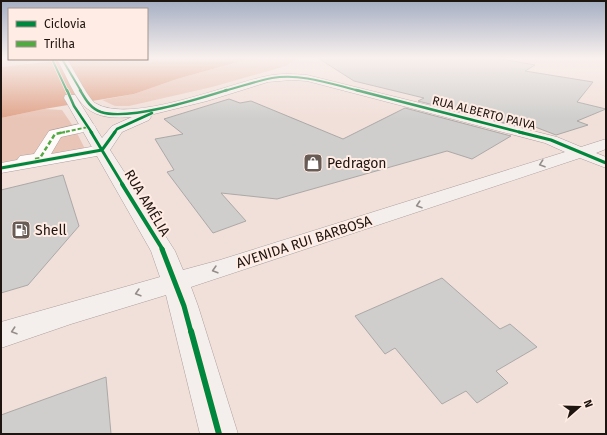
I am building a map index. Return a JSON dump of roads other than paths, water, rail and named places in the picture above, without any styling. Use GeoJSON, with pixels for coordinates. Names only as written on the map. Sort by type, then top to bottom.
{"type":"FeatureCollection","features":[{"type":"Feature","properties":{"kind":"main road"},"geometry":{"type":"LineString","coordinates":[[64,78],[81,105]]}},
{"type":"Feature","properties":{"kind":"main road"},"geometry":{"type":"LineString","coordinates":[[70,78],[81,105]]}},
{"type":"Feature","properties":{"kind":"main road","name":"RUA ALBERTO PAIVA"},"geometry":{"type":"LineString","coordinates":[[81,105],[109,113],[126,114],[167,107],[267,78]]}},
{"type":"Feature","properties":{"kind":"main road","name":"RUA ALBERTO PAIVA"},"geometry":{"type":"LineString","coordinates":[[308,78],[550,140],[606,164]]}},
{"type":"Feature","properties":{"kind":"main road","name":"RUA AMÉLIA"},"geometry":{"type":"LineString","coordinates":[[81,105],[88,126],[163,251],[184,306],[219,434]]}},
{"type":"Feature","properties":{"kind":"main road","name":"RUA ALBERTO PAIVA"},"geometry":{"type":"LineString","coordinates":[[102,150],[117,129],[167,107]]}},
{"type":"Feature","properties":{"kind":"main road","name":"AVENIDA RUI BARBOSA"},"geometry":{"type":"LineString","coordinates":[[1,335],[420,205],[606,144]]}},
{"type":"Feature","properties":{"kind":"street"},"geometry":{"type":"LineString","coordinates":[[1,164],[40,158],[54,134],[88,126]]}},
{"type":"Feature","properties":{"kind":"street"},"geometry":{"type":"LineString","coordinates":[[1,168],[102,150]]}},
{"type":"Feature","properties":{"kind":"place","name":"Pedragon"},"geometry":{"type":"Point","coordinates":[313,163]}},
{"type":"Feature","properties":{"kind":"place","name":"Shell"},"geometry":{"type":"Point","coordinates":[21,230]}}]}
